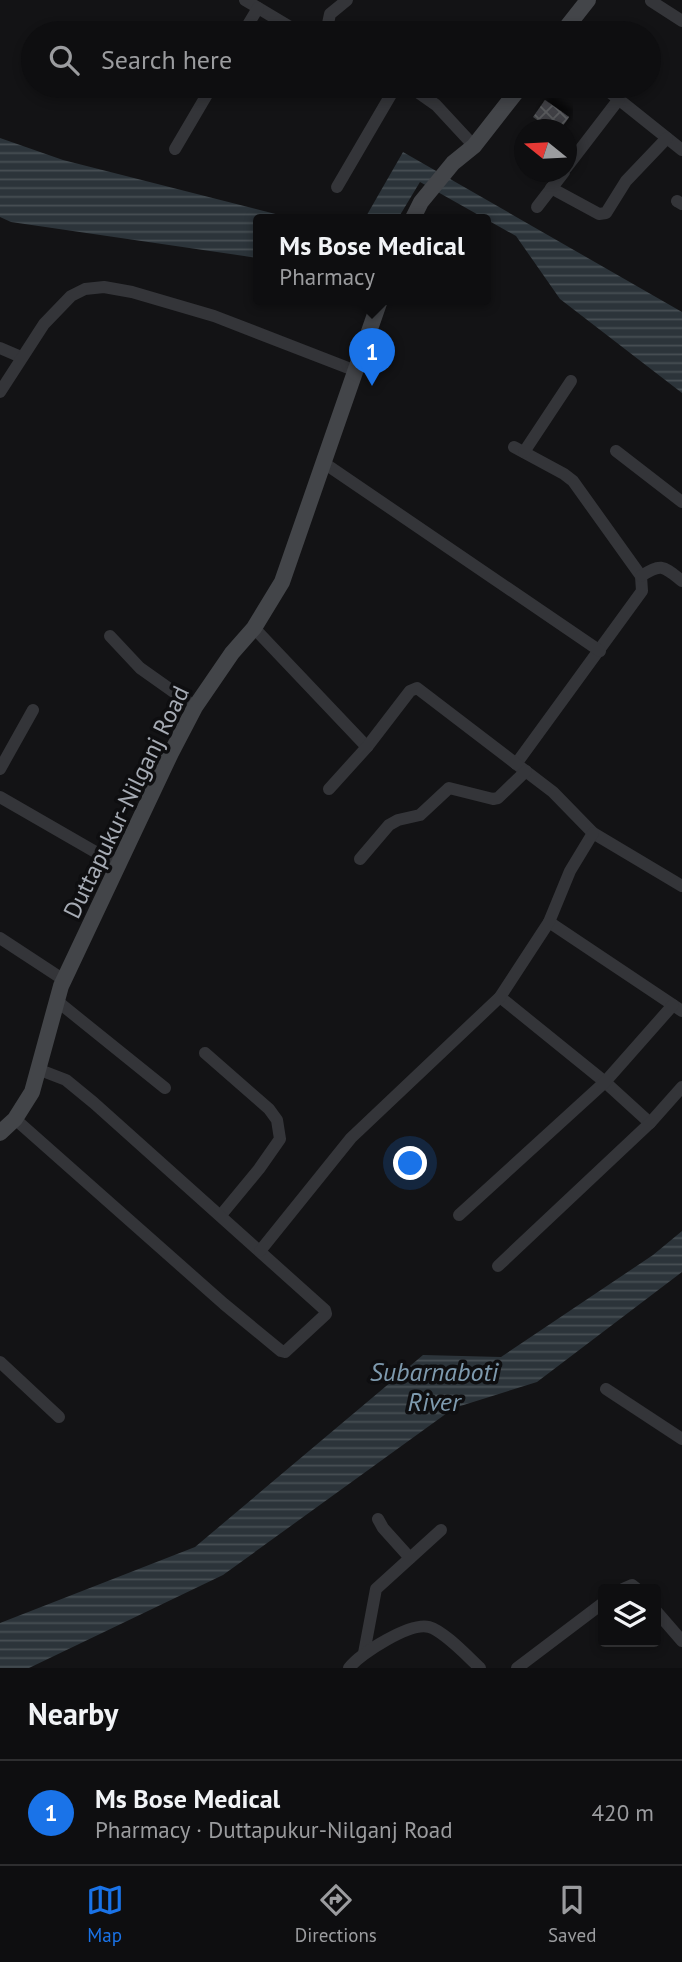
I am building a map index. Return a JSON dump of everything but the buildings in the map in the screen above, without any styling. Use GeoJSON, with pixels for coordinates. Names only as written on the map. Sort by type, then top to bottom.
{"type":"FeatureCollection","features":[{"type":"Feature","properties":{"kind":"main road"},"geometry":{"type":"LineString","coordinates":[[571,21],[588,0]]}},
{"type":"Feature","properties":{"kind":"main road"},"geometry":{"type":"LineString","coordinates":[[415,214],[421,202],[453,163],[474,146],[512,98]]}},
{"type":"Feature","properties":{"kind":"main road","name":"Duttapukur-Nilganj Road"},"geometry":{"type":"LineString","coordinates":[[0,1133],[15,1119],[32,1092],[64,980],[195,706],[232,653],[254,628],[282,582],[378,305]]}},
{"type":"Feature","properties":{"kind":"street"},"geometry":{"type":"LineString","coordinates":[[246,0],[280,21]]}},
{"type":"Feature","properties":{"kind":"street"},"geometry":{"type":"LineString","coordinates":[[329,21],[330,14],[347,0]]}},
{"type":"Feature","properties":{"kind":"street"},"geometry":{"type":"LineString","coordinates":[[651,1],[682,21]]}},
{"type":"Feature","properties":{"kind":"street"},"geometry":{"type":"LineString","coordinates":[[250,21],[258,8]]}},
{"type":"Feature","properties":{"kind":"street"},"geometry":{"type":"LineString","coordinates":[[175,149],[205,98]]}},
{"type":"Feature","properties":{"kind":"street"},"geometry":{"type":"LineString","coordinates":[[337,187],[389,98]]}},
{"type":"Feature","properties":{"kind":"street"},"geometry":{"type":"LineString","coordinates":[[427,98],[436,104],[474,146]]}},
{"type":"Feature","properties":{"kind":"street"},"geometry":{"type":"LineString","coordinates":[[577,155],[620,99],[682,149]]}},
{"type":"Feature","properties":{"kind":"street"},"geometry":{"type":"LineString","coordinates":[[551,188],[599,214],[607,213],[626,181],[667,138]]}},
{"type":"Feature","properties":{"kind":"street"},"geometry":{"type":"LineString","coordinates":[[537,207],[556,182]]}},
{"type":"Feature","properties":{"kind":"street"},"geometry":{"type":"LineString","coordinates":[[0,392],[44,324],[71,296],[85,289],[104,287],[132,292],[214,316],[356,370]]}},
{"type":"Feature","properties":{"kind":"street"},"geometry":{"type":"LineString","coordinates":[[0,348],[22,357]]}},
{"type":"Feature","properties":{"kind":"street"},"geometry":{"type":"LineString","coordinates":[[359,859],[389,825],[421,815],[449,788],[493,799],[521,767],[642,591],[641,576],[573,481],[519,450],[570,381]]}},
{"type":"Feature","properties":{"kind":"street"},"geometry":{"type":"LineString","coordinates":[[616,452],[682,502]]}},
{"type":"Feature","properties":{"kind":"street"},"geometry":{"type":"LineString","coordinates":[[324,463],[600,651]]}},
{"type":"Feature","properties":{"kind":"street"},"geometry":{"type":"LineString","coordinates":[[641,576],[662,567],[682,581]]}},
{"type":"Feature","properties":{"kind":"street"},"geometry":{"type":"LineString","coordinates":[[254,628],[367,747]]}},
{"type":"Feature","properties":{"kind":"street"},"geometry":{"type":"LineString","coordinates":[[110,636],[140,668],[195,706]]}},
{"type":"Feature","properties":{"kind":"street"},"geometry":{"type":"LineString","coordinates":[[329,789],[367,747],[410,691],[417,688],[558,797],[593,833],[682,887]]}},
{"type":"Feature","properties":{"kind":"street"},"geometry":{"type":"LineString","coordinates":[[0,769],[33,710]]}},
{"type":"Feature","properties":{"kind":"street"},"geometry":{"type":"LineString","coordinates":[[0,797],[118,865]]}},
{"type":"Feature","properties":{"kind":"street"},"geometry":{"type":"LineString","coordinates":[[260,1251],[351,1138],[500,997],[549,922],[570,871],[593,833]]}},
{"type":"Feature","properties":{"kind":"street"},"geometry":{"type":"LineString","coordinates":[[458,1215],[606,1082],[678,1008],[549,922]]}},
{"type":"Feature","properties":{"kind":"street"},"geometry":{"type":"LineString","coordinates":[[0,938],[64,980]]}},
{"type":"Feature","properties":{"kind":"street"},"geometry":{"type":"LineString","coordinates":[[500,997],[606,1082],[650,1123]]}},
{"type":"Feature","properties":{"kind":"street"},"geometry":{"type":"LineString","coordinates":[[57,1001],[165,1088]]}},
{"type":"Feature","properties":{"kind":"street"},"geometry":{"type":"LineString","coordinates":[[205,1053],[269,1109],[280,1130],[280,1139],[260,1169],[221,1215]]}},
{"type":"Feature","properties":{"kind":"street"},"geometry":{"type":"LineString","coordinates":[[15,1119],[224,1304],[285,1352],[326,1312],[76,1087],[40,1070]]}},
{"type":"Feature","properties":{"kind":"street"},"geometry":{"type":"LineString","coordinates":[[498,1266],[650,1123],[682,1087]]}},
{"type":"Feature","properties":{"kind":"street"},"geometry":{"type":"LineString","coordinates":[[0,1362],[58,1417]]}},
{"type":"Feature","properties":{"kind":"street"},"geometry":{"type":"LineString","coordinates":[[606,1388],[682,1439]]}},
{"type":"Feature","properties":{"kind":"street"},"geometry":{"type":"LineString","coordinates":[[378,1518],[383,1528],[410,1558]]}},
{"type":"Feature","properties":{"kind":"street"},"geometry":{"type":"LineString","coordinates":[[364,1653],[376,1589],[441,1530]]}},
{"type":"Feature","properties":{"kind":"street"},"geometry":{"type":"LineString","coordinates":[[517,1668],[598,1607]]}},
{"type":"Feature","properties":{"kind":"street"},"geometry":{"type":"LineString","coordinates":[[661,1617],[682,1641]]}},
{"type":"Feature","properties":{"kind":"street"},"geometry":{"type":"LineString","coordinates":[[349,1668],[364,1653],[412,1629],[426,1626],[438,1632],[480,1668]]}},
{"type":"Feature","properties":{"kind":"water"},"geometry":{"type":"Polygon","coordinates":[[[0,138],[63,160],[275,214],[253,214],[253,257],[11,222],[0,217],[0,138]]]}},
{"type":"Feature","properties":{"kind":"water"},"geometry":{"type":"Polygon","coordinates":[[[403,152],[682,312],[682,393],[560,299],[516,236],[491,222],[491,214],[477,214],[420,182],[401,214],[367,214],[403,152]]]}},
{"type":"Feature","properties":{"kind":"water","name":"Subarnaboti River"},"geometry":{"type":"Polygon","coordinates":[[[682,1231],[682,1272],[537,1382],[454,1408],[223,1575],[29,1668],[0,1668],[0,1623],[195,1547],[423,1355],[501,1357],[653,1255],[682,1231]]]}},
{"type":"Feature","properties":{"kind":"place","name":"Ms Bose Medical"},"geometry":{"type":"Point","coordinates":[372,386]}}]}
